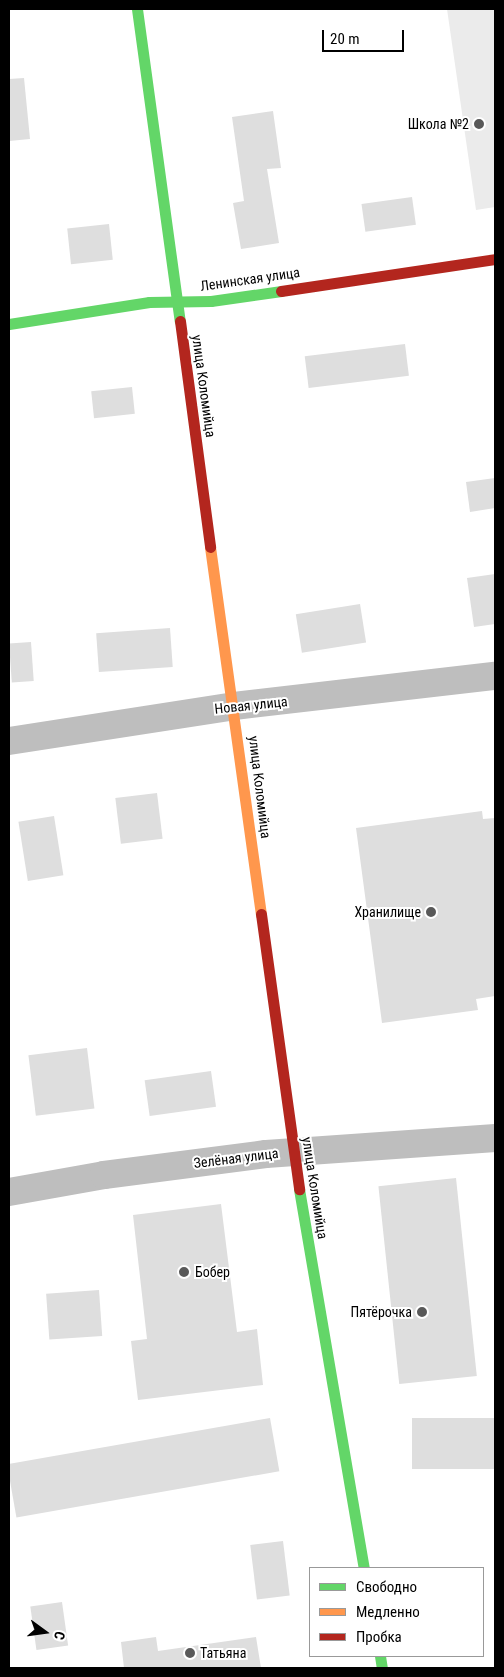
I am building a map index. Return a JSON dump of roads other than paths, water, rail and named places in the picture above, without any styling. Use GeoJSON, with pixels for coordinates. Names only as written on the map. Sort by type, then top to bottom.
{"type":"FeatureCollection","features":[{"type":"Feature","properties":{"kind":"main road","name":"улица Коломийца"},"geometry":{"type":"LineString","coordinates":[[137,9],[234,706],[293,1152],[364,1567]]}},
{"type":"Feature","properties":{"kind":"main road","name":"Ленинская улица"},"geometry":{"type":"LineString","coordinates":[[9,324],[150,302],[211,300],[495,259]]}},
{"type":"Feature","properties":{"kind":"street","name":"Новая улица"},"geometry":{"type":"LineString","coordinates":[[9,741],[234,706],[495,676]]}},
{"type":"Feature","properties":{"kind":"street","name":"Зелёная улица"},"geometry":{"type":"LineString","coordinates":[[9,1192],[104,1175],[293,1152],[495,1138]]}},
{"type":"Feature","properties":{"kind":"place","name":"Школа №2"},"geometry":{"type":"Point","coordinates":[479,124]}},
{"type":"Feature","properties":{"kind":"place","name":"Хранилище"},"geometry":{"type":"Point","coordinates":[431,912]}},
{"type":"Feature","properties":{"kind":"place","name":"Бобер"},"geometry":{"type":"Point","coordinates":[184,1272]}},
{"type":"Feature","properties":{"kind":"place","name":"Пятёрочка"},"geometry":{"type":"Point","coordinates":[422,1312]}},
{"type":"Feature","properties":{"kind":"place","name":"Татьяна"},"geometry":{"type":"Point","coordinates":[190,1653]}}]}
